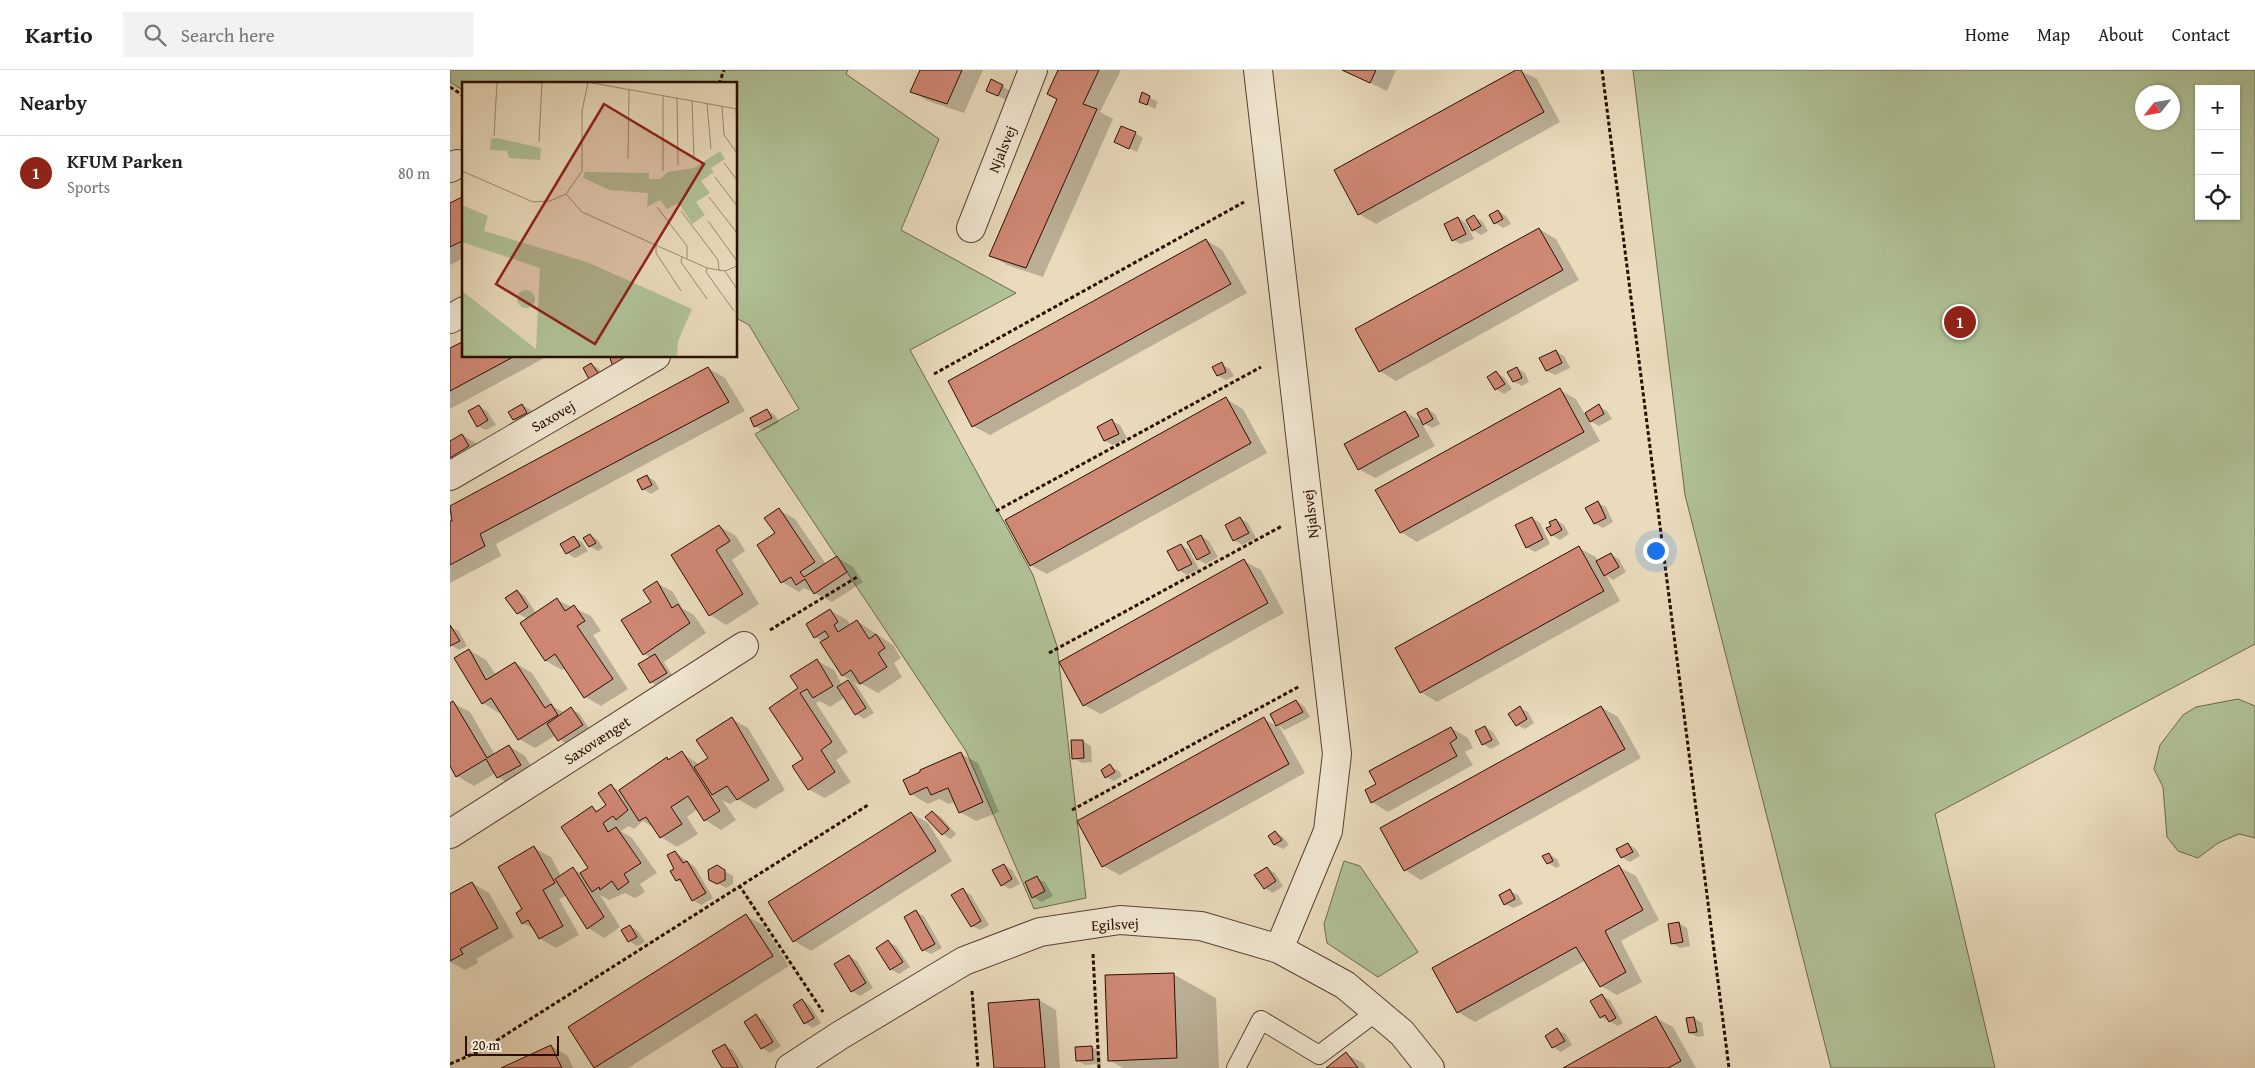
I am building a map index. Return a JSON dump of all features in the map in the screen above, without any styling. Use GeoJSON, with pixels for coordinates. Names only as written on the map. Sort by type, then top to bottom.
{"type":"FeatureCollection","features":[{"type":"Feature","properties":{"kind":"street","name":"Njalsvej"},"geometry":{"type":"LineString","coordinates":[[971,228],[1033,70]]}},
{"type":"Feature","properties":{"kind":"street","name":"Njalsvej"},"geometry":{"type":"LineString","coordinates":[[1258,70],[1338,754],[1328,832],[1279,949]]}},
{"type":"Feature","properties":{"kind":"street"},"geometry":{"type":"LineString","coordinates":[[450,319],[462,312]]}},
{"type":"Feature","properties":{"kind":"street","name":"Saxovej"},"geometry":{"type":"LineString","coordinates":[[450,476],[653,358]]}},
{"type":"Feature","properties":{"kind":"street","name":"Saxovænget"},"geometry":{"type":"LineString","coordinates":[[450,834],[744,646]]}},
{"type":"Feature","properties":{"kind":"street","name":"Egilsvej"},"geometry":{"type":"LineString","coordinates":[[790,1068],[839,1036],[964,961],[1040,932],[1120,920],[1201,926],[1279,949],[1345,985],[1402,1033],[1430,1068]]}},
{"type":"Feature","properties":{"kind":"lane"},"geometry":{"type":"LineString","coordinates":[[1236,1068],[1261,1020],[1319,1055],[1376,1012]]}},
{"type":"Feature","properties":{"kind":"path"},"geometry":{"type":"LineString","coordinates":[[720,82],[724,70]]}},
{"type":"Feature","properties":{"kind":"path"},"geometry":{"type":"LineString","coordinates":[[1602,70],[1729,1068]]}},
{"type":"Feature","properties":{"kind":"path"},"geometry":{"type":"LineString","coordinates":[[450,87],[462,95]]}},
{"type":"Feature","properties":{"kind":"path"},"geometry":{"type":"LineString","coordinates":[[934,374],[1272,186]]}},
{"type":"Feature","properties":{"kind":"path"},"geometry":{"type":"LineString","coordinates":[[996,511],[1291,351]]}},
{"type":"Feature","properties":{"kind":"path"},"geometry":{"type":"LineString","coordinates":[[1049,653],[1309,511]]}},
{"type":"Feature","properties":{"kind":"path"},"geometry":{"type":"LineString","coordinates":[[744,646],[857,577]]}},
{"type":"Feature","properties":{"kind":"path"},"geometry":{"type":"LineString","coordinates":[[1072,810],[1328,671]]}},
{"type":"Feature","properties":{"kind":"path"},"geometry":{"type":"LineString","coordinates":[[450,1064],[480,1051],[868,805]]}},
{"type":"Feature","properties":{"kind":"path"},"geometry":{"type":"LineString","coordinates":[[739,886],[839,1036]]}},
{"type":"Feature","properties":{"kind":"path"},"geometry":{"type":"LineString","coordinates":[[1091,924],[1100,1068]]}},
{"type":"Feature","properties":{"kind":"path"},"geometry":{"type":"LineString","coordinates":[[964,961],[972,987],[978,1068]]}},
{"type":"Feature","properties":{"kind":"green space"},"geometry":{"type":"Polygon","coordinates":[[[450,70],[848,70],[846,74],[939,139],[901,230],[1016,293],[910,350],[1033,575],[1057,646],[1086,898],[1034,909],[966,751],[755,434],[799,409],[749,325],[738,319],[738,82],[462,82],[462,90],[450,82],[450,70]]]}},
{"type":"Feature","properties":{"kind":"green space"},"geometry":{"type":"Polygon","coordinates":[[[1633,70],[2255,70],[2255,644],[1935,814],[1995,1068],[1831,1068],[1685,495],[1633,70]]]}},
{"type":"Feature","properties":{"kind":"green space"},"geometry":{"type":"Polygon","coordinates":[[[2238,699],[2255,706],[2255,838],[2239,834],[2218,843],[2198,858],[2178,851],[2167,837],[2163,787],[2154,769],[2160,745],[2183,715],[2196,707],[2238,699]]]}},
{"type":"Feature","properties":{"kind":"green space"},"geometry":{"type":"Polygon","coordinates":[[[1344,861],[1360,866],[1418,952],[1378,977],[1327,943],[1324,924],[1344,861]]]}},
{"type":"Feature","properties":{"kind":"building"},"geometry":{"type":"Polygon","coordinates":[[[920,70],[962,70],[947,104],[910,92],[920,70]]]}},
{"type":"Feature","properties":{"kind":"building"},"geometry":{"type":"Polygon","coordinates":[[[1058,70],[1099,70],[1083,104],[1097,109],[1026,268],[989,256],[1057,99],[1047,94],[1058,70]]]}},
{"type":"Feature","properties":{"kind":"building"},"geometry":{"type":"Polygon","coordinates":[[[1342,70],[1376,70],[1370,83],[1342,70]]]}},
{"type":"Feature","properties":{"kind":"building"},"geometry":{"type":"Polygon","coordinates":[[[1516,70],[1521,70],[1544,112],[1358,215],[1334,170],[1516,70]]]}},
{"type":"Feature","properties":{"kind":"building"},"geometry":{"type":"Polygon","coordinates":[[[991,79],[1003,85],[998,96],[986,91],[991,79]]]}},
{"type":"Feature","properties":{"kind":"building"},"geometry":{"type":"Polygon","coordinates":[[[1142,92],[1150,96],[1147,105],[1139,102],[1142,92]]]}},
{"type":"Feature","properties":{"kind":"building"},"geometry":{"type":"Polygon","coordinates":[[[1121,126],[1136,132],[1129,149],[1114,142],[1121,126]]]}},
{"type":"Feature","properties":{"kind":"building"},"geometry":{"type":"Polygon","coordinates":[[[462,197],[462,241],[450,247],[450,203],[462,197]]]}},
{"type":"Feature","properties":{"kind":"building"},"geometry":{"type":"Polygon","coordinates":[[[1498,210],[1503,219],[1494,224],[1489,215],[1498,210]]]}},
{"type":"Feature","properties":{"kind":"building"},"geometry":{"type":"Polygon","coordinates":[[[1474,215],[1481,226],[1472,231],[1466,220],[1474,215]]]}},
{"type":"Feature","properties":{"kind":"building"},"geometry":{"type":"Polygon","coordinates":[[[1458,217],[1466,234],[1452,241],[1444,224],[1458,217]]]}},
{"type":"Feature","properties":{"kind":"building"},"geometry":{"type":"Polygon","coordinates":[[[1539,228],[1563,270],[1379,372],[1355,329],[1539,228]]]}},
{"type":"Feature","properties":{"kind":"building"},"geometry":{"type":"Polygon","coordinates":[[[1206,239],[1231,284],[972,427],[948,381],[1206,239]]]}},
{"type":"Feature","properties":{"kind":"building"},"geometry":{"type":"Polygon","coordinates":[[[462,342],[462,358],[511,358],[450,391],[450,348],[462,342]]]}},
{"type":"Feature","properties":{"kind":"building"},"geometry":{"type":"Polygon","coordinates":[[[1556,350],[1562,363],[1546,371],[1539,358],[1556,350]]]}},
{"type":"Feature","properties":{"kind":"building"},"geometry":{"type":"Polygon","coordinates":[[[610,358],[625,358],[626,360],[613,367],[610,358]]]}},
{"type":"Feature","properties":{"kind":"building"},"geometry":{"type":"Polygon","coordinates":[[[1222,362],[1226,372],[1217,376],[1212,367],[1222,362]]]}},
{"type":"Feature","properties":{"kind":"building"},"geometry":{"type":"Polygon","coordinates":[[[591,363],[598,373],[589,379],[583,368],[591,363]]]}},
{"type":"Feature","properties":{"kind":"building"},"geometry":{"type":"Polygon","coordinates":[[[708,367],[729,402],[480,534],[485,546],[450,565],[450,521],[452,521],[450,506],[708,367]]]}},
{"type":"Feature","properties":{"kind":"building"},"geometry":{"type":"Polygon","coordinates":[[[1517,367],[1522,378],[1513,382],[1507,372],[1517,367]]]}},
{"type":"Feature","properties":{"kind":"building"},"geometry":{"type":"Polygon","coordinates":[[[1496,371],[1505,384],[1495,390],[1487,377],[1496,371]]]}},
{"type":"Feature","properties":{"kind":"building"},"geometry":{"type":"Polygon","coordinates":[[[1560,388],[1584,432],[1400,533],[1375,490],[1560,388]]]}},
{"type":"Feature","properties":{"kind":"building"},"geometry":{"type":"Polygon","coordinates":[[[1226,397],[1251,443],[1030,566],[1005,520],[1226,397]]]}},
{"type":"Feature","properties":{"kind":"building"},"geometry":{"type":"Polygon","coordinates":[[[522,404],[527,413],[513,420],[508,412],[522,404]]]}},
{"type":"Feature","properties":{"kind":"building"},"geometry":{"type":"Polygon","coordinates":[[[1599,404],[1604,414],[1590,422],[1585,413],[1599,404]]]}},
{"type":"Feature","properties":{"kind":"building"},"geometry":{"type":"Polygon","coordinates":[[[479,405],[488,420],[477,427],[468,411],[479,405]]]}},
{"type":"Feature","properties":{"kind":"building"},"geometry":{"type":"Polygon","coordinates":[[[1427,408],[1433,419],[1423,425],[1417,413],[1427,408]]]}},
{"type":"Feature","properties":{"kind":"building"},"geometry":{"type":"Polygon","coordinates":[[[767,409],[772,418],[754,427],[750,418],[767,409]]]}},
{"type":"Feature","properties":{"kind":"building"},"geometry":{"type":"Polygon","coordinates":[[[1405,411],[1419,436],[1358,470],[1344,444],[1405,411]]]}},
{"type":"Feature","properties":{"kind":"building"},"geometry":{"type":"Polygon","coordinates":[[[1112,419],[1119,434],[1104,441],[1097,427],[1112,419]]]}},
{"type":"Feature","properties":{"kind":"building"},"geometry":{"type":"Polygon","coordinates":[[[462,434],[469,446],[450,458],[450,441],[462,434]]]}},
{"type":"Feature","properties":{"kind":"building"},"geometry":{"type":"Polygon","coordinates":[[[647,475],[652,485],[642,490],[637,480],[647,475]]]}},
{"type":"Feature","properties":{"kind":"building"},"geometry":{"type":"Polygon","coordinates":[[[1598,501],[1606,518],[1594,524],[1585,508],[1598,501]]]}},
{"type":"Feature","properties":{"kind":"building"},"geometry":{"type":"Polygon","coordinates":[[[779,508],[815,562],[800,572],[804,577],[837,556],[847,572],[814,594],[805,579],[796,585],[791,577],[781,583],[757,545],[775,533],[764,518],[779,508]]]}},
{"type":"Feature","properties":{"kind":"building"},"geometry":{"type":"Polygon","coordinates":[[[1240,517],[1249,533],[1233,541],[1225,525],[1240,517]]]}},
{"type":"Feature","properties":{"kind":"building"},"geometry":{"type":"Polygon","coordinates":[[[1532,517],[1543,539],[1526,548],[1515,525],[1532,517]]]}},
{"type":"Feature","properties":{"kind":"building"},"geometry":{"type":"Polygon","coordinates":[[[1556,519],[1562,530],[1551,536],[1546,528],[1551,526],[1549,522],[1556,519]]]}},
{"type":"Feature","properties":{"kind":"building"},"geometry":{"type":"Polygon","coordinates":[[[719,525],[730,541],[716,550],[743,594],[709,616],[671,555],[719,525]]]}},
{"type":"Feature","properties":{"kind":"building"},"geometry":{"type":"Polygon","coordinates":[[[590,534],[596,543],[589,547],[583,538],[590,534]]]}},
{"type":"Feature","properties":{"kind":"building"},"geometry":{"type":"Polygon","coordinates":[[[1201,535],[1210,553],[1197,560],[1187,542],[1201,535]]]}},
{"type":"Feature","properties":{"kind":"building"},"geometry":{"type":"Polygon","coordinates":[[[574,536],[580,546],[566,554],[560,544],[574,536]]]}},
{"type":"Feature","properties":{"kind":"building"},"geometry":{"type":"Polygon","coordinates":[[[1181,544],[1192,564],[1178,571],[1167,551],[1181,544]]]}},
{"type":"Feature","properties":{"kind":"building"},"geometry":{"type":"Polygon","coordinates":[[[1579,546],[1604,591],[1420,693],[1395,648],[1579,546]]]}},
{"type":"Feature","properties":{"kind":"building"},"geometry":{"type":"Polygon","coordinates":[[[1611,553],[1619,567],[1604,576],[1596,561],[1611,553]]]}},
{"type":"Feature","properties":{"kind":"building"},"geometry":{"type":"Polygon","coordinates":[[[1244,559],[1268,603],[1083,706],[1059,662],[1244,559]]]}},
{"type":"Feature","properties":{"kind":"building"},"geometry":{"type":"Polygon","coordinates":[[[657,581],[672,608],[678,604],[690,623],[643,655],[621,620],[651,602],[643,590],[657,581]]]}},
{"type":"Feature","properties":{"kind":"building"},"geometry":{"type":"Polygon","coordinates":[[[517,590],[528,607],[517,614],[505,598],[517,590]]]}},
{"type":"Feature","properties":{"kind":"building"},"geometry":{"type":"Polygon","coordinates":[[[557,598],[565,611],[574,605],[585,621],[577,626],[613,679],[584,698],[555,654],[545,661],[520,623],[557,598]]]}},
{"type":"Feature","properties":{"kind":"building"},"geometry":{"type":"Polygon","coordinates":[[[830,609],[838,622],[834,625],[838,632],[857,620],[869,639],[876,634],[885,648],[878,653],[887,667],[860,684],[851,670],[842,676],[820,642],[829,637],[825,631],[814,638],[806,624],[830,609]]]}},
{"type":"Feature","properties":{"kind":"building"},"geometry":{"type":"Polygon","coordinates":[[[450,625],[460,641],[450,646],[450,625]]]}},
{"type":"Feature","properties":{"kind":"building"},"geometry":{"type":"Polygon","coordinates":[[[469,649],[486,680],[515,662],[545,708],[551,704],[558,715],[518,740],[491,698],[482,704],[454,658],[469,649]]]}},
{"type":"Feature","properties":{"kind":"building"},"geometry":{"type":"Polygon","coordinates":[[[655,654],[667,673],[650,683],[638,664],[655,654]]]}},
{"type":"Feature","properties":{"kind":"building"},"geometry":{"type":"Polygon","coordinates":[[[817,659],[833,686],[813,698],[807,689],[800,693],[832,742],[821,750],[835,772],[808,790],[792,766],[803,759],[769,708],[798,688],[790,676],[817,659]]]}},
{"type":"Feature","properties":{"kind":"building"},"geometry":{"type":"Polygon","coordinates":[[[848,680],[866,708],[855,715],[837,687],[848,680]]]}},
{"type":"Feature","properties":{"kind":"building"},"geometry":{"type":"Polygon","coordinates":[[[1296,700],[1303,712],[1276,726],[1270,714],[1296,700]]]}},
{"type":"Feature","properties":{"kind":"building"},"geometry":{"type":"Polygon","coordinates":[[[453,701],[487,758],[509,745],[521,765],[497,778],[486,759],[456,777],[450,766],[450,703],[453,701]]]}},
{"type":"Feature","properties":{"kind":"building"},"geometry":{"type":"Polygon","coordinates":[[[1520,706],[1527,719],[1516,726],[1508,714],[1520,706]]]}},
{"type":"Feature","properties":{"kind":"building"},"geometry":{"type":"Polygon","coordinates":[[[1601,706],[1625,749],[1404,871],[1380,828],[1601,706]]]}},
{"type":"Feature","properties":{"kind":"building"},"geometry":{"type":"Polygon","coordinates":[[[571,707],[583,725],[558,741],[547,724],[571,707]]]}},
{"type":"Feature","properties":{"kind":"building"},"geometry":{"type":"Polygon","coordinates":[[[732,717],[769,780],[737,800],[727,786],[712,795],[694,767],[708,758],[696,740],[732,717]]]}},
{"type":"Feature","properties":{"kind":"building"},"geometry":{"type":"Polygon","coordinates":[[[1264,717],[1289,764],[1102,867],[1077,821],[1264,717]]]}},
{"type":"Feature","properties":{"kind":"building"},"geometry":{"type":"Polygon","coordinates":[[[1485,726],[1492,740],[1482,745],[1475,731],[1485,726]]]}},
{"type":"Feature","properties":{"kind":"building"},"geometry":{"type":"Polygon","coordinates":[[[1451,727],[1457,738],[1450,743],[1457,756],[1371,803],[1365,790],[1376,784],[1369,771],[1451,727]]]}},
{"type":"Feature","properties":{"kind":"building"},"geometry":{"type":"Polygon","coordinates":[[[1071,740],[1083,740],[1084,758],[1072,759],[1071,740]]]}},
{"type":"Feature","properties":{"kind":"building"},"geometry":{"type":"Polygon","coordinates":[[[682,751],[720,811],[704,821],[688,796],[671,807],[682,824],[660,838],[646,817],[639,821],[619,790],[667,757],[668,760],[682,751]]]}},
{"type":"Feature","properties":{"kind":"building"},"geometry":{"type":"Polygon","coordinates":[[[961,752],[983,802],[959,813],[948,788],[931,795],[927,787],[910,795],[903,780],[920,772],[920,770],[961,752]]]}},
{"type":"Feature","properties":{"kind":"building"},"geometry":{"type":"Polygon","coordinates":[[[1110,764],[1115,772],[1105,778],[1101,770],[1110,764]]]}},
{"type":"Feature","properties":{"kind":"building"},"geometry":{"type":"Polygon","coordinates":[[[611,784],[628,810],[616,820],[613,816],[603,823],[608,832],[616,827],[641,863],[624,874],[629,882],[618,890],[612,881],[600,890],[599,887],[592,892],[580,873],[588,868],[561,827],[592,806],[596,812],[606,805],[598,793],[611,784]]]}},
{"type":"Feature","properties":{"kind":"building"},"geometry":{"type":"Polygon","coordinates":[[[932,811],[949,829],[942,835],[925,817],[932,811]]]}},
{"type":"Feature","properties":{"kind":"building"},"geometry":{"type":"Polygon","coordinates":[[[911,812],[936,851],[793,942],[768,902],[911,812]]]}},
{"type":"Feature","properties":{"kind":"building"},"geometry":{"type":"Polygon","coordinates":[[[1275,831],[1282,840],[1274,845],[1268,836],[1275,831]]]}},
{"type":"Feature","properties":{"kind":"building"},"geometry":{"type":"Polygon","coordinates":[[[1628,843],[1633,852],[1621,858],[1616,849],[1628,843]]]}},
{"type":"Feature","properties":{"kind":"building"},"geometry":{"type":"Polygon","coordinates":[[[534,846],[555,883],[543,890],[563,926],[539,939],[528,920],[522,924],[516,913],[522,909],[498,867],[534,846]]]}},
{"type":"Feature","properties":{"kind":"building"},"geometry":{"type":"Polygon","coordinates":[[[675,851],[683,863],[687,861],[706,893],[692,901],[680,879],[676,881],[670,871],[674,869],[667,855],[675,851]]]}},
{"type":"Feature","properties":{"kind":"building"},"geometry":{"type":"Polygon","coordinates":[[[1549,853],[1553,861],[1547,864],[1542,856],[1549,853]]]}},
{"type":"Feature","properties":{"kind":"building"},"geometry":{"type":"Polygon","coordinates":[[[1004,864],[1012,879],[1001,886],[992,870],[1004,864]]]}},
{"type":"Feature","properties":{"kind":"building"},"geometry":{"type":"Polygon","coordinates":[[[717,865],[725,870],[725,880],[717,884],[709,880],[708,870],[717,865]]]}},
{"type":"Feature","properties":{"kind":"building"},"geometry":{"type":"Polygon","coordinates":[[[1619,865],[1643,910],[1605,931],[1626,972],[1600,987],[1576,947],[1457,1013],[1432,968],[1619,865]]]}},
{"type":"Feature","properties":{"kind":"building"},"geometry":{"type":"Polygon","coordinates":[[[573,867],[604,917],[587,929],[555,879],[573,867]]]}},
{"type":"Feature","properties":{"kind":"building"},"geometry":{"type":"Polygon","coordinates":[[[1267,867],[1276,881],[1264,889],[1254,875],[1267,867]]]}},
{"type":"Feature","properties":{"kind":"building"},"geometry":{"type":"Polygon","coordinates":[[[1037,876],[1045,891],[1032,898],[1025,882],[1037,876]]]}},
{"type":"Feature","properties":{"kind":"building"},"geometry":{"type":"Polygon","coordinates":[[[472,882],[498,928],[460,949],[463,954],[450,961],[450,894],[472,882]]]}},
{"type":"Feature","properties":{"kind":"building"},"geometry":{"type":"Polygon","coordinates":[[[963,888],[981,921],[971,927],[951,895],[963,888]]]}},
{"type":"Feature","properties":{"kind":"building"},"geometry":{"type":"Polygon","coordinates":[[[1510,889],[1515,899],[1504,905],[1499,895],[1510,889]]]}},
{"type":"Feature","properties":{"kind":"building"},"geometry":{"type":"Polygon","coordinates":[[[916,910],[935,944],[922,951],[904,917],[916,910]]]}},
{"type":"Feature","properties":{"kind":"building"},"geometry":{"type":"Polygon","coordinates":[[[746,914],[773,956],[594,1068],[568,1027],[746,914]]]}},
{"type":"Feature","properties":{"kind":"building"},"geometry":{"type":"Polygon","coordinates":[[[1679,922],[1683,942],[1671,944],[1668,924],[1679,922]]]}},
{"type":"Feature","properties":{"kind":"building"},"geometry":{"type":"Polygon","coordinates":[[[630,925],[637,937],[628,942],[621,930],[630,925]]]}},
{"type":"Feature","properties":{"kind":"building"},"geometry":{"type":"Polygon","coordinates":[[[888,940],[903,962],[890,970],[876,948],[888,940]]]}},
{"type":"Feature","properties":{"kind":"building"},"geometry":{"type":"Polygon","coordinates":[[[849,955],[866,983],[851,992],[834,964],[849,955]]]}},
{"type":"Feature","properties":{"kind":"building"},"geometry":{"type":"Polygon","coordinates":[[[1174,973],[1177,1058],[1108,1061],[1105,975],[1174,973]]]}},
{"type":"Feature","properties":{"kind":"building"},"geometry":{"type":"Polygon","coordinates":[[[1602,994],[1616,1018],[1609,1022],[1605,1015],[1600,1018],[1590,1001],[1602,994]]]}},
{"type":"Feature","properties":{"kind":"building"},"geometry":{"type":"Polygon","coordinates":[[[802,999],[814,1018],[804,1024],[793,1005],[802,999]]]}},
{"type":"Feature","properties":{"kind":"building"},"geometry":{"type":"Polygon","coordinates":[[[1039,999],[1045,1068],[994,1068],[988,1003],[1039,999]]]}},
{"type":"Feature","properties":{"kind":"building"},"geometry":{"type":"Polygon","coordinates":[[[756,1014],[773,1042],[761,1049],[744,1022],[756,1014]]]}},
{"type":"Feature","properties":{"kind":"building"},"geometry":{"type":"Polygon","coordinates":[[[1656,1016],[1681,1061],[1668,1068],[1563,1068],[1656,1016]]]}},
{"type":"Feature","properties":{"kind":"building"},"geometry":{"type":"Polygon","coordinates":[[[1694,1017],[1697,1032],[1689,1033],[1686,1018],[1694,1017]]]}},
{"type":"Feature","properties":{"kind":"building"},"geometry":{"type":"Polygon","coordinates":[[[1557,1028],[1565,1041],[1552,1048],[1545,1036],[1557,1028]]]}},
{"type":"Feature","properties":{"kind":"building"},"geometry":{"type":"Polygon","coordinates":[[[725,1044],[738,1067],[722,1068],[712,1051],[725,1044]]]}},
{"type":"Feature","properties":{"kind":"building"},"geometry":{"type":"Polygon","coordinates":[[[551,1045],[562,1068],[501,1068],[551,1045]]]}},
{"type":"Feature","properties":{"kind":"building"},"geometry":{"type":"Polygon","coordinates":[[[1092,1046],[1093,1060],[1076,1061],[1075,1047],[1092,1046]]]}},
{"type":"Feature","properties":{"kind":"building"},"geometry":{"type":"Polygon","coordinates":[[[1346,1052],[1358,1068],[1326,1068],[1346,1052]]]}},
{"type":"Feature","properties":{"kind":"place","name":"KFUM Parken"},"geometry":{"type":"Point","coordinates":[1960,322]}}]}
